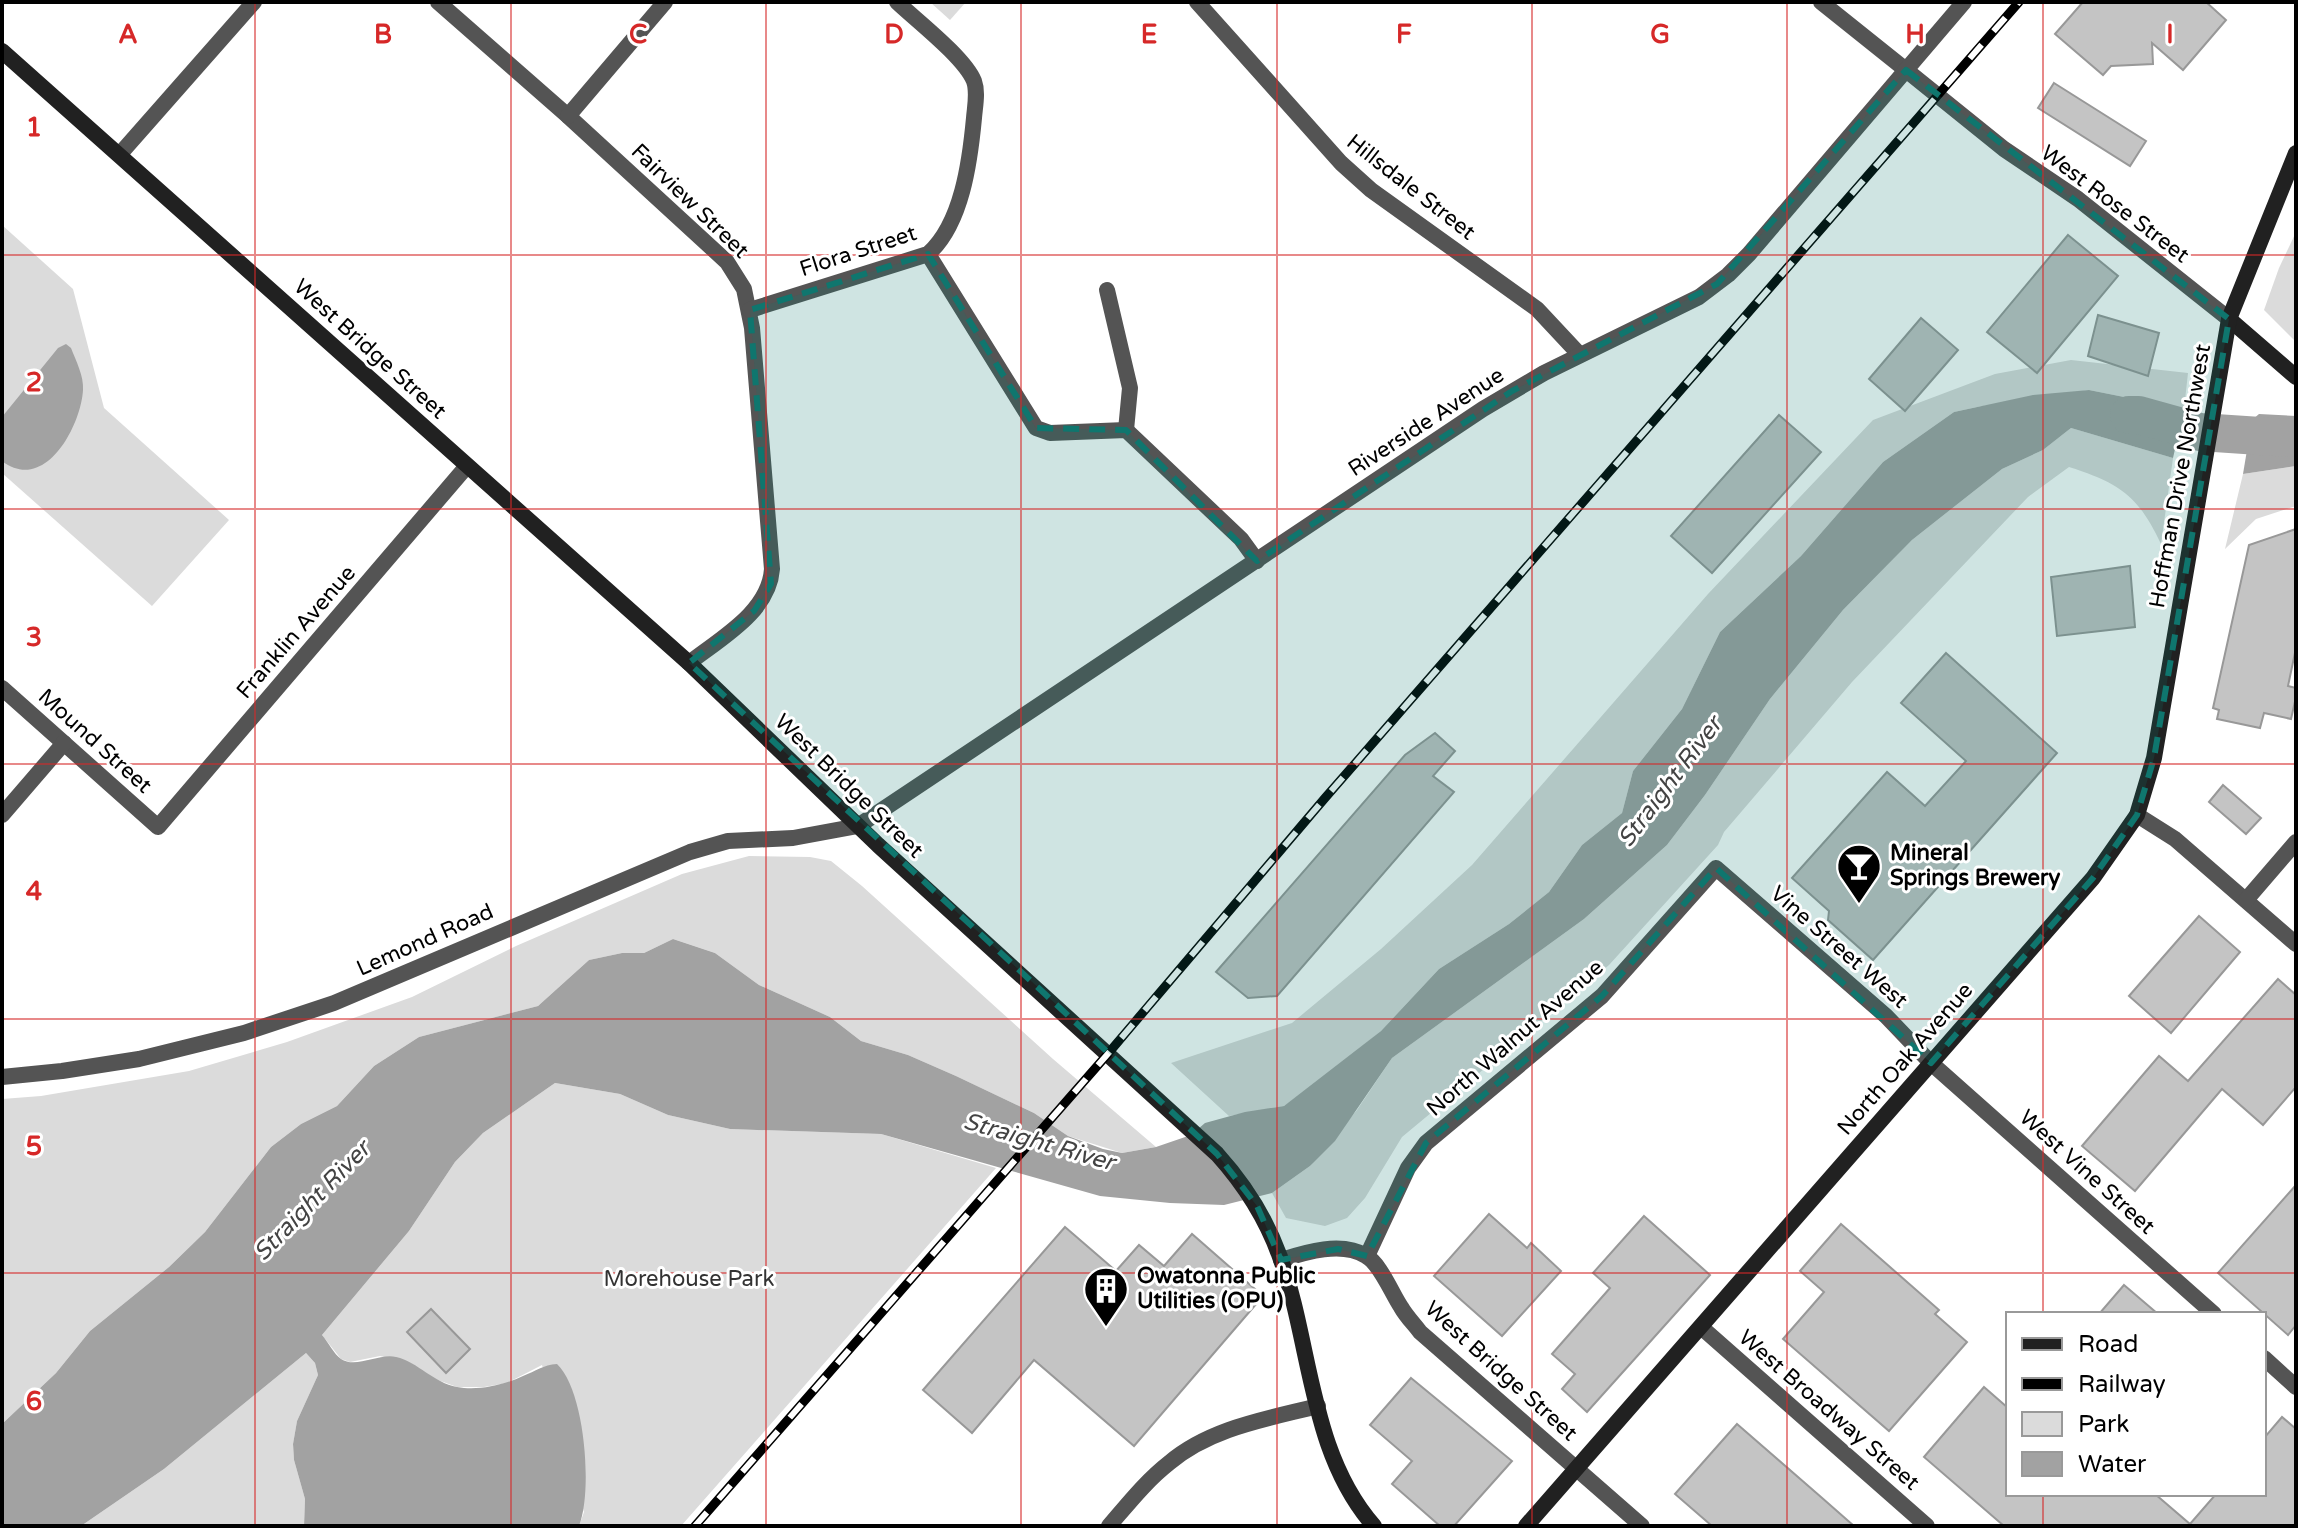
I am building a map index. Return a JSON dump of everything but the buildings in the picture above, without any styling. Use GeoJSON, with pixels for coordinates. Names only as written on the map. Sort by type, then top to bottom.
{"type":"FeatureCollection","features":[{"type":"Feature","properties":{"kind":"main road","name":"West Bridge Street"},"geometry":{"type":"LineString","coordinates":[[2,51],[689,663],[858,826],[1200,1137],[1233,1171],[1267,1225],[1281,1260],[1333,1457],[1348,1489],[1374,1526]]}},
{"type":"Feature","properties":{"kind":"main road","name":"Hoffman Drive Northwest"},"geometry":{"type":"LineString","coordinates":[[2137,815],[2154,758],[2229,319],[2296,153]]}},
{"type":"Feature","properties":{"kind":"main road","name":"West Rose Street"},"geometry":{"type":"LineString","coordinates":[[2229,319],[2296,377]]}},
{"type":"Feature","properties":{"kind":"main road","name":"North Oak Avenue"},"geometry":{"type":"LineString","coordinates":[[1526,1526],[2093,878],[2137,815]]}},
{"type":"Feature","properties":{"kind":"street"},"geometry":{"type":"LineString","coordinates":[[120,154],[254,2]]}},
{"type":"Feature","properties":{"kind":"street","name":"Fairview Street"},"geometry":{"type":"LineString","coordinates":[[438,2],[727,262],[744,289],[750,310],[771,584],[754,611],[689,663]]}},
{"type":"Feature","properties":{"kind":"street"},"geometry":{"type":"LineString","coordinates":[[568,116],[665,2]]}},
{"type":"Feature","properties":{"kind":"street","name":"Flora Street"},"geometry":{"type":"LineString","coordinates":[[750,310],[928,254],[941,240],[966,183],[976,94],[974,81],[961,61],[897,2]]}},
{"type":"Feature","properties":{"kind":"street","name":"Hillsdale Street"},"geometry":{"type":"LineString","coordinates":[[1197,2],[1341,163],[1371,190],[1537,309],[1580,355]]}},
{"type":"Feature","properties":{"kind":"street","name":"West Rose Street"},"geometry":{"type":"LineString","coordinates":[[1821,2],[2004,149],[2078,199],[2229,319]]}},
{"type":"Feature","properties":{"kind":"street","name":"Riverside Avenue"},"geometry":{"type":"LineString","coordinates":[[858,826],[1483,409],[1580,355],[1699,297],[1728,275],[1964,2]]}},
{"type":"Feature","properties":{"kind":"street"},"geometry":{"type":"LineString","coordinates":[[928,254],[1036,428],[1050,433],[1126,430],[1241,539],[1257,561]]}},
{"type":"Feature","properties":{"kind":"street"},"geometry":{"type":"LineString","coordinates":[[1107,290],[1130,388],[1126,430]]}},
{"type":"Feature","properties":{"kind":"street","name":"Franklin Avenue"},"geometry":{"type":"LineString","coordinates":[[158,827],[467,466]]}},
{"type":"Feature","properties":{"kind":"street","name":"Mound Street"},"geometry":{"type":"LineString","coordinates":[[2,688],[158,827]]}},
{"type":"Feature","properties":{"kind":"street"},"geometry":{"type":"LineString","coordinates":[[2,815],[64,743]]}},
{"type":"Feature","properties":{"kind":"street"},"geometry":{"type":"LineString","coordinates":[[2137,815],[2175,839],[2296,944]]}},
{"type":"Feature","properties":{"kind":"street","name":"Lemond Road"},"geometry":{"type":"LineString","coordinates":[[2,1077],[139,1059],[244,1033],[334,1003],[690,852],[728,841],[793,838],[858,826]]}},
{"type":"Feature","properties":{"kind":"street"},"geometry":{"type":"LineString","coordinates":[[2246,900],[2296,842]]}},
{"type":"Feature","properties":{"kind":"street","name":"Vine Street West"},"geometry":{"type":"LineString","coordinates":[[1716,868],[1886,1016],[1931,1063]]}},
{"type":"Feature","properties":{"kind":"street","name":"North Walnut Avenue"},"geometry":{"type":"LineString","coordinates":[[1367,1256],[1408,1168],[1426,1143],[1602,996],[1716,868]]}},
{"type":"Feature","properties":{"kind":"street","name":"West Vine Street"},"geometry":{"type":"LineString","coordinates":[[1931,1063],[2212,1312]]}},
{"type":"Feature","properties":{"kind":"street"},"geometry":{"type":"LineString","coordinates":[[1281,1260],[1306,1252],[1338,1249],[1367,1256]]}},
{"type":"Feature","properties":{"kind":"street","name":"West Bridge Street"},"geometry":{"type":"LineString","coordinates":[[1367,1256],[1385,1279],[1402,1311],[1420,1332],[1642,1526]]}},
{"type":"Feature","properties":{"kind":"street","name":"West Broadway Street"},"geometry":{"type":"LineString","coordinates":[[1701,1327],[1927,1526]]}},
{"type":"Feature","properties":{"kind":"street"},"geometry":{"type":"LineString","coordinates":[[2266,1360],[2296,1387]]}},
{"type":"Feature","properties":{"kind":"street"},"geometry":{"type":"LineString","coordinates":[[1109,1526],[1161,1469],[1197,1444],[1226,1431],[1318,1406]]}},
{"type":"Feature","properties":{"kind":"highlighted area"},"geometry":{"type":"Polygon","coordinates":[[[1906,70],[2229,319],[2154,758],[2137,815],[2093,878],[1931,1063],[1716,868],[1602,996],[1426,1143],[1367,1256],[1338,1249],[1281,1260],[1257,1206],[1217,1154],[689,663],[754,611],[771,584],[750,310],[928,254],[1036,428],[1126,430],[1257,561],[1512,391],[1717,284],[1906,70]]]}},
{"type":"Feature","properties":{"kind":"green space"},"geometry":{"type":"Polygon","coordinates":[[[930,2],[966,2],[950,20],[930,2]]]}},
{"type":"Feature","properties":{"kind":"green space"},"geometry":{"type":"Polygon","coordinates":[[[2,225],[73,289],[104,408],[229,520],[152,606],[2,473],[2,225]]]}},
{"type":"Feature","properties":{"kind":"green space"},"geometry":{"type":"Polygon","coordinates":[[[2296,232],[2296,342],[2264,310],[2296,232]]]}},
{"type":"Feature","properties":{"kind":"green space"},"geometry":{"type":"Polygon","coordinates":[[[2071,360],[2188,373],[2184,409],[2089,390],[1954,412],[1883,462],[1801,556],[1720,632],[1682,709],[1633,771],[1622,813],[1582,845],[1549,892],[1509,924],[1439,969],[1381,1031],[1284,1106],[1229,1116],[1171,1063],[1292,1023],[1381,949],[1472,865],[1708,594],[1873,420],[1995,374],[2071,360]]]}},
{"type":"Feature","properties":{"kind":"green space"},"geometry":{"type":"Polygon","coordinates":[[[2071,428],[2173,458],[2161,544],[2135,502],[2114,485],[2086,473],[2069,467],[2028,497],[1852,682],[1724,832],[1718,845],[1609,965],[1402,1137],[1365,1198],[1347,1218],[1325,1226],[1286,1218],[1272,1193],[1310,1166],[1357,1110],[1392,1058],[1584,919],[1667,845],[1770,699],[1843,610],[1912,540],[2002,469],[2043,450],[2071,428]]]}},
{"type":"Feature","properties":{"kind":"green space"},"geometry":{"type":"Polygon","coordinates":[[[2296,466],[2296,506],[2256,519],[2225,549],[2243,474],[2296,466]]]}},
{"type":"Feature","properties":{"kind":"green space"},"geometry":{"type":"Polygon","coordinates":[[[749,856],[810,857],[831,861],[1156,1147],[1122,1153],[1068,1136],[1034,1113],[956,1076],[908,1055],[861,1041],[830,1017],[759,985],[715,953],[673,939],[644,953],[622,953],[589,960],[538,1006],[419,1037],[374,1066],[337,1106],[301,1124],[271,1147],[205,1232],[169,1267],[90,1331],[56,1373],[2,1424],[2,1099],[41,1096],[189,1071],[287,1042],[412,997],[516,946],[682,874],[749,856]]]}},
{"type":"Feature","properties":{"kind":"green space","name":"Morehouse Park"},"geometry":{"type":"Polygon","coordinates":[[[555,1083],[620,1094],[668,1115],[730,1129],[881,1134],[996,1168],[681,1526],[579,1526],[584,1512],[542,1365],[507,1383],[457,1387],[435,1379],[412,1364],[380,1356],[350,1362],[341,1359],[322,1335],[409,1231],[455,1162],[483,1133],[555,1083]]]}},
{"type":"Feature","properties":{"kind":"green space"},"geometry":{"type":"Polygon","coordinates":[[[306,1353],[315,1363],[318,1375],[297,1421],[293,1444],[294,1460],[305,1499],[304,1526],[81,1526],[164,1469],[306,1353]]]}},
{"type":"Feature","properties":{"kind":"water"},"geometry":{"type":"Polygon","coordinates":[[[66,344],[71,348],[83,385],[76,421],[58,451],[46,463],[33,469],[18,469],[2,461],[2,417],[58,348],[66,344]]]}},
{"type":"Feature","properties":{"kind":"water"},"geometry":{"type":"Polygon","coordinates":[[[2089,390],[2184,409],[2173,458],[2071,428],[2043,450],[2002,469],[1912,540],[1843,610],[1770,699],[1667,845],[1584,919],[1392,1058],[1335,1141],[1310,1166],[1272,1193],[1224,1205],[1100,1196],[881,1134],[730,1129],[668,1115],[620,1094],[555,1083],[483,1133],[455,1162],[409,1231],[322,1335],[338,1357],[347,1362],[396,1357],[449,1385],[465,1388],[499,1384],[557,1364],[567,1377],[574,1395],[584,1442],[585,1490],[579,1526],[304,1526],[305,1499],[294,1460],[293,1444],[297,1421],[318,1375],[315,1363],[306,1353],[164,1469],[81,1526],[2,1526],[2,1424],[56,1373],[90,1331],[169,1267],[205,1232],[271,1147],[301,1124],[337,1106],[374,1066],[419,1037],[538,1006],[589,960],[622,953],[644,953],[673,939],[715,953],[759,985],[830,1017],[861,1041],[908,1055],[956,1076],[1034,1113],[1068,1136],[1122,1153],[1156,1147],[1191,1135],[1205,1123],[1284,1106],[1381,1031],[1439,969],[1509,924],[1549,892],[1582,845],[1622,813],[1633,771],[1682,709],[1720,632],[1801,556],[1883,462],[1954,412],[2033,395],[2089,390]]]}},
{"type":"Feature","properties":{"kind":"water"},"geometry":{"type":"Polygon","coordinates":[[[2259,414],[2296,416],[2296,466],[2243,474],[2252,420],[2259,414]]]}},
{"type":"Feature","properties":{"kind":"waterway","name":"Straight River"},"geometry":{"type":"LineString","coordinates":[[2129,415],[2200,432],[2296,436]]}},
{"type":"Feature","properties":{"kind":"railway"},"geometry":{"type":"LineString","coordinates":[[695,1526],[2019,2]]}},
{"type":"Feature","properties":{"kind":"place","name":"Mineral Springs Brewery"},"geometry":{"type":"Point","coordinates":[1859,905]}},
{"type":"Feature","properties":{"kind":"place","name":"Owatonna Public Utilities (OPU)"},"geometry":{"type":"Point","coordinates":[1106,1328]}}]}
